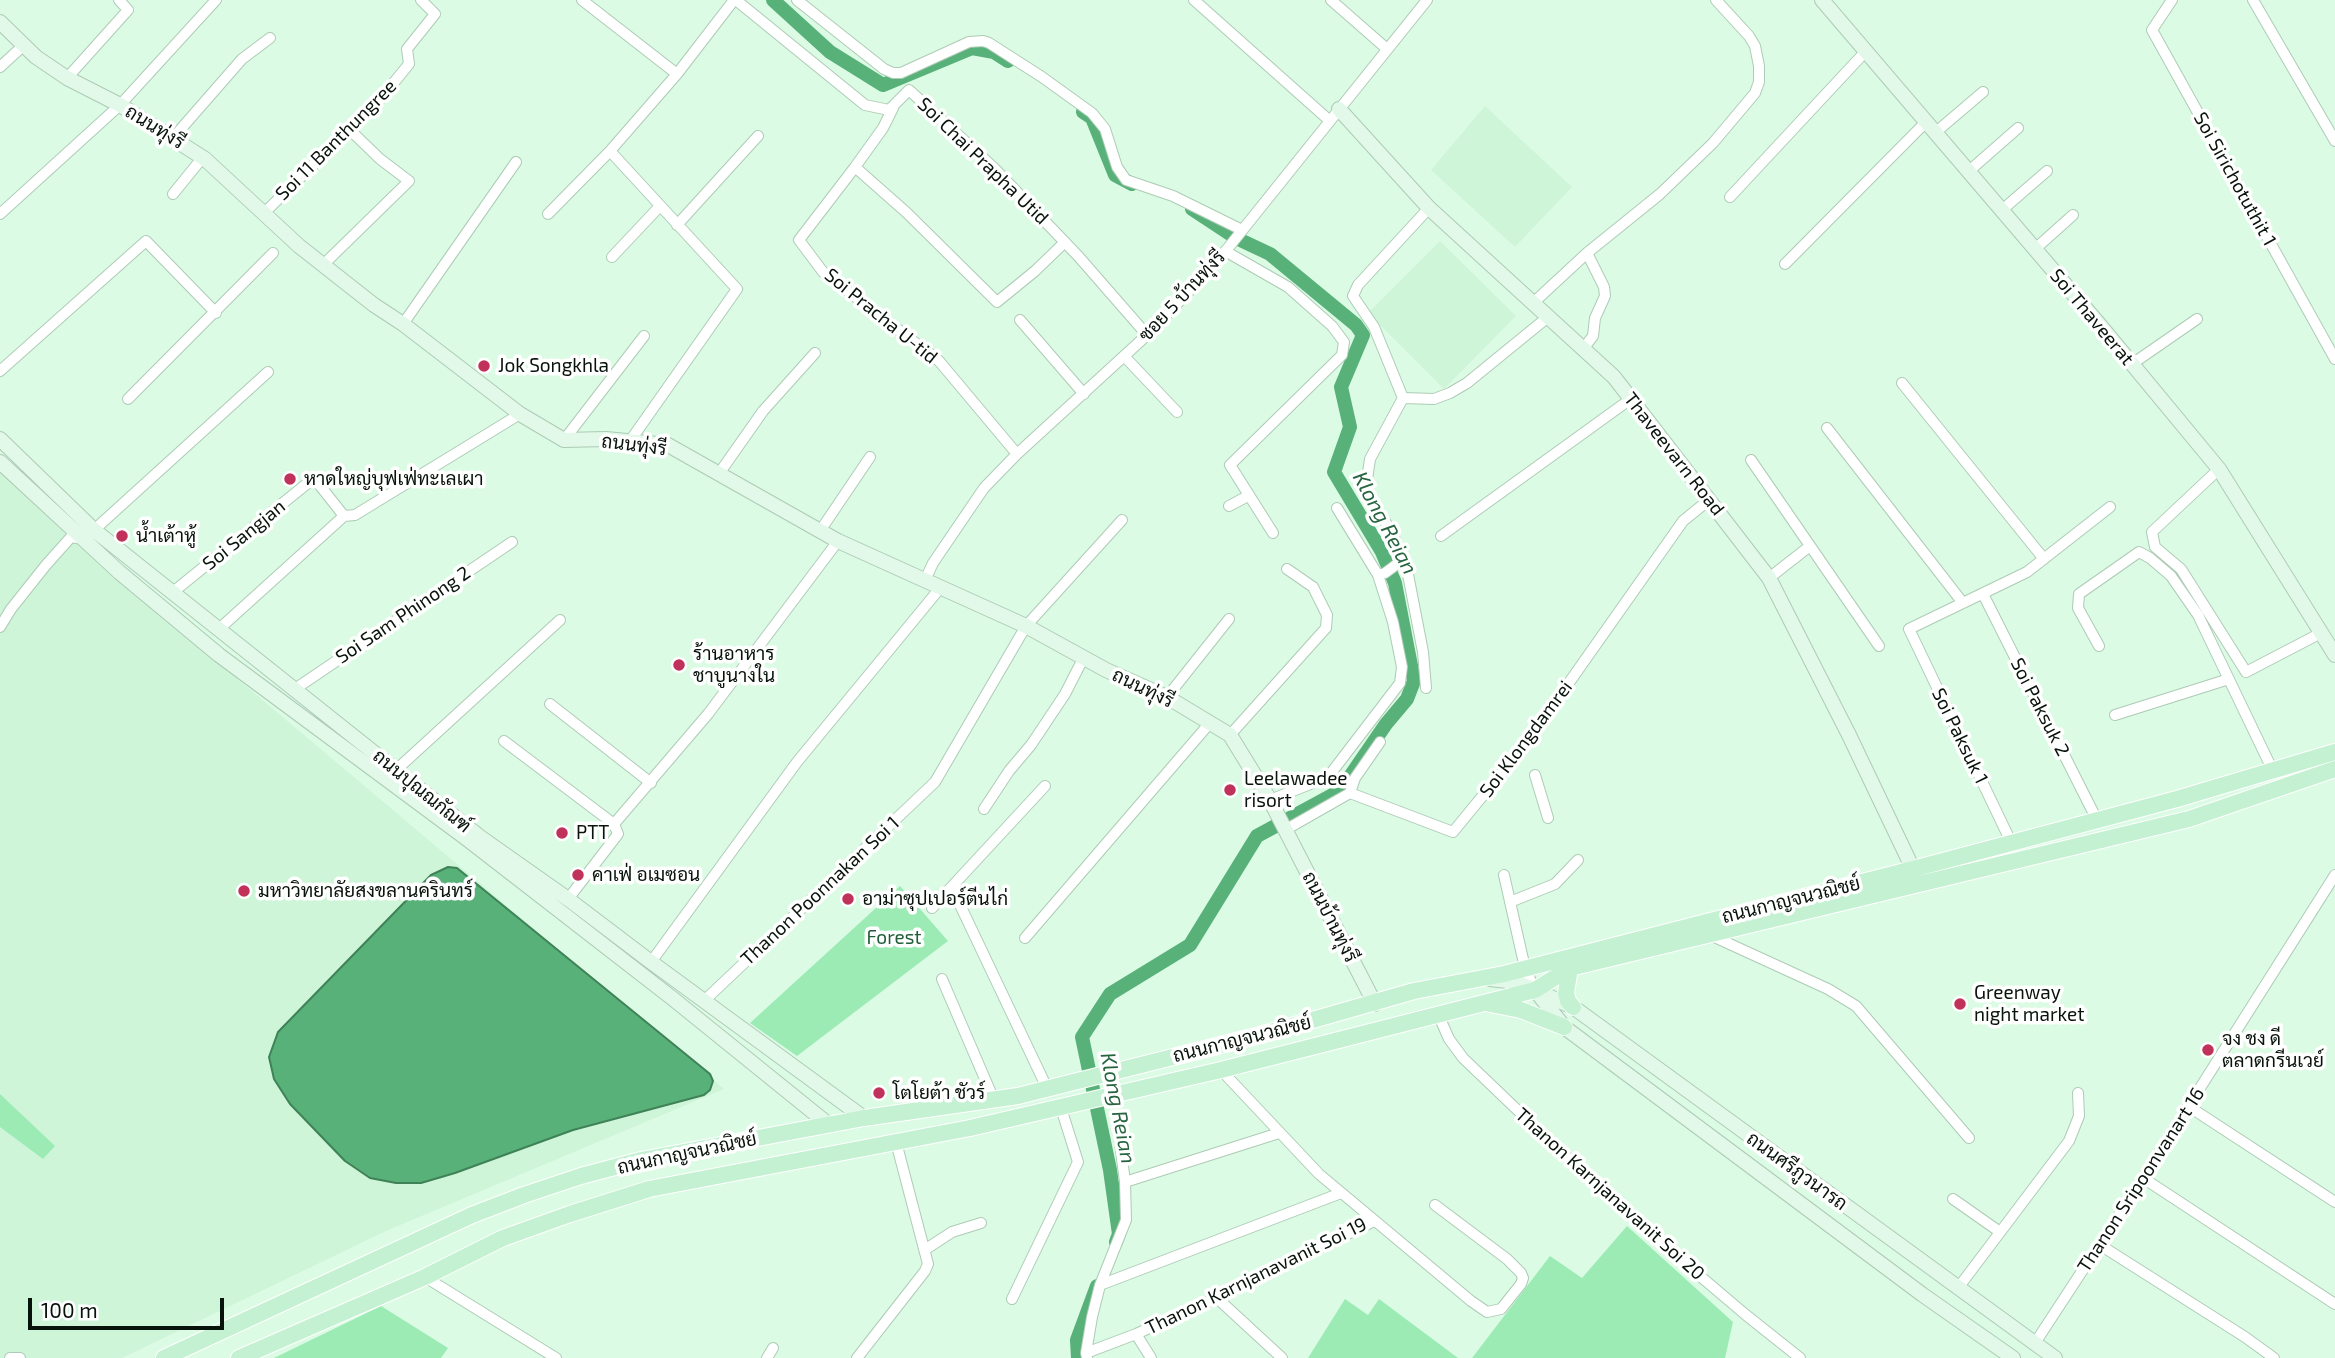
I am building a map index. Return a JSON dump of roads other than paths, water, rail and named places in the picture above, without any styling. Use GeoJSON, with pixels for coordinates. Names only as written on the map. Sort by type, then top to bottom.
{"type":"FeatureCollection","features":[{"type":"Feature","properties":{"kind":"main road","name":"ถนนกาญจนวณิชย์"},"geometry":{"type":"LineString","coordinates":[[239,1358],[425,1277],[503,1238],[649,1189],[871,1147],[1065,1106],[1221,1070],[1535,990],[1571,962],[2097,820],[2335,752]]}},
{"type":"Feature","properties":{"kind":"main road","name":"ถนนกาญจนวณิชย์"},"geometry":{"type":"LineString","coordinates":[[164,1358],[472,1215],[524,1195],[641,1160],[828,1124],[994,1100],[1055,1086],[1375,1004],[1414,991],[1709,935],[2189,819],[2335,769]]}},
{"type":"Feature","properties":{"kind":"main road"},"geometry":{"type":"LineString","coordinates":[[1571,962],[1566,993],[1573,1007]]}},
{"type":"Feature","properties":{"kind":"main road"},"geometry":{"type":"LineString","coordinates":[[1481,1003],[1521,1010],[1564,1027]]}},
{"type":"Feature","properties":{"kind":"main road"},"geometry":{"type":"LineString","coordinates":[[864,1118],[871,1147]]}},
{"type":"Feature","properties":{"kind":"main road"},"geometry":{"type":"LineString","coordinates":[[828,1124],[836,1153]]}},
{"type":"Feature","properties":{"kind":"street"},"geometry":{"type":"LineString","coordinates":[[67,78],[128,10],[119,0]]}},
{"type":"Feature","properties":{"kind":"street"},"geometry":{"type":"LineString","coordinates":[[0,214],[120,105],[216,0]]}},
{"type":"Feature","properties":{"kind":"street","name":"Soi 11 Banthungree"},"geometry":{"type":"LineString","coordinates":[[264,213],[378,102],[409,64],[407,49],[435,14],[421,0]]}},
{"type":"Feature","properties":{"kind":"street"},"geometry":{"type":"LineString","coordinates":[[582,0],[677,74]]}},
{"type":"Feature","properties":{"kind":"street"},"geometry":{"type":"LineString","coordinates":[[548,214],[610,151],[677,74],[735,0]]}},
{"type":"Feature","properties":{"kind":"street","name":"Soi Chai Prapha Utid"},"geometry":{"type":"LineString","coordinates":[[735,0],[865,105],[888,110],[909,90],[995,169],[1147,335]]}},
{"type":"Feature","properties":{"kind":"street"},"geometry":{"type":"LineString","coordinates":[[1194,0],[1330,121]]}},
{"type":"Feature","properties":{"kind":"street"},"geometry":{"type":"LineString","coordinates":[[1331,0],[1387,49]]}},
{"type":"Feature","properties":{"kind":"street","name":"ซอย 5 บ้านทุ่งรี"},"geometry":{"type":"LineString","coordinates":[[925,580],[933,563],[984,488],[1017,454],[1147,335],[1225,251],[1427,0]]}},
{"type":"Feature","properties":{"kind":"street"},"geometry":{"type":"LineString","coordinates":[[1532,304],[1587,253],[1660,194],[1713,143],[1755,93],[1759,82],[1759,66],[1755,46],[1716,0]]}},
{"type":"Feature","properties":{"kind":"street","name":"Soi Thaveerat"},"geometry":{"type":"LineString","coordinates":[[1822,0],[2219,469],[2335,654]]}},
{"type":"Feature","properties":{"kind":"street","name":"Soi Sirichotuthit 1"},"geometry":{"type":"LineString","coordinates":[[2172,0],[2152,30],[2335,359]]}},
{"type":"Feature","properties":{"kind":"street"},"geometry":{"type":"LineString","coordinates":[[2253,0],[2335,141]]}},
{"type":"Feature","properties":{"kind":"street"},"geometry":{"type":"LineString","coordinates":[[805,2],[884,69],[893,73],[901,73],[962,45],[983,41],[1042,77],[1080,103],[1100,121],[1117,167],[1126,180],[1173,196],[1242,230]]}},
{"type":"Feature","properties":{"kind":"street","name":"ถนนทุ่งรี"},"geometry":{"type":"LineString","coordinates":[[0,22],[36,57],[67,78],[120,105],[203,158],[299,246],[374,305],[403,324],[520,414],[564,440],[629,441],[668,445],[838,541],[1026,626],[1106,670],[1167,697],[1230,735]]}},
{"type":"Feature","properties":{"kind":"street"},"geometry":{"type":"LineString","coordinates":[[173,138],[242,59],[270,38]]}},
{"type":"Feature","properties":{"kind":"street"},"geometry":{"type":"LineString","coordinates":[[0,67],[25,44]]}},
{"type":"Feature","properties":{"kind":"street"},"geometry":{"type":"LineString","coordinates":[[1730,197],[1866,51]]}},
{"type":"Feature","properties":{"kind":"street"},"geometry":{"type":"LineString","coordinates":[[1785,264],[1931,127],[1983,92]]}},
{"type":"Feature","properties":{"kind":"street","name":"Soi Pracha U-tid"},"geometry":{"type":"LineString","coordinates":[[894,105],[883,128],[799,240],[823,271],[939,361],[1017,454]]}},
{"type":"Feature","properties":{"kind":"street","name":"Thaveevarn Road"},"geometry":{"type":"LineString","coordinates":[[1339,108],[1429,208],[1614,377],[1710,499],[1769,578],[1913,869]]}},
{"type":"Feature","properties":{"kind":"street"},"geometry":{"type":"LineString","coordinates":[[1969,171],[2018,128]]}},
{"type":"Feature","properties":{"kind":"street"},"geometry":{"type":"LineString","coordinates":[[324,264],[409,181],[380,159],[350,130]]}},
{"type":"Feature","properties":{"kind":"street"},"geometry":{"type":"LineString","coordinates":[[677,226],[758,136]]}},
{"type":"Feature","properties":{"kind":"street"},"geometry":{"type":"LineString","coordinates":[[610,151],[737,289],[629,441]]}},
{"type":"Feature","properties":{"kind":"street"},"geometry":{"type":"LineString","coordinates":[[173,194],[203,158]]}},
{"type":"Feature","properties":{"kind":"street"},"geometry":{"type":"LineString","coordinates":[[403,324],[516,162]]}},
{"type":"Feature","properties":{"kind":"street"},"geometry":{"type":"LineString","coordinates":[[855,167],[907,213],[997,302],[1065,243]]}},
{"type":"Feature","properties":{"kind":"street"},"geometry":{"type":"LineString","coordinates":[[2002,210],[2047,171]]}},
{"type":"Feature","properties":{"kind":"street"},"geometry":{"type":"LineString","coordinates":[[612,257],[660,206]]}},
{"type":"Feature","properties":{"kind":"street"},"geometry":{"type":"LineString","coordinates":[[1403,398],[1374,327],[1353,296],[1358,285],[1429,208]]}},
{"type":"Feature","properties":{"kind":"street"},"geometry":{"type":"LineString","coordinates":[[2035,249],[2073,215]]}},
{"type":"Feature","properties":{"kind":"street"},"geometry":{"type":"LineString","coordinates":[[0,371],[146,241],[216,313]]}},
{"type":"Feature","properties":{"kind":"street"},"geometry":{"type":"LineString","coordinates":[[1225,251],[1288,287],[1332,326],[1344,342],[1342,355],[1230,465],[1273,533]]}},
{"type":"Feature","properties":{"kind":"street"},"geometry":{"type":"LineString","coordinates":[[128,399],[273,253]]}},
{"type":"Feature","properties":{"kind":"street"},"geometry":{"type":"LineString","coordinates":[[1583,349],[1593,335],[1595,318],[1605,296],[1604,288],[1587,253]]}},
{"type":"Feature","properties":{"kind":"street"},"geometry":{"type":"LineString","coordinates":[[1403,398],[1434,399],[1450,393],[1467,383],[1548,317]]}},
{"type":"Feature","properties":{"kind":"street"},"geometry":{"type":"LineString","coordinates":[[2132,364],[2197,319]]}},
{"type":"Feature","properties":{"kind":"street"},"geometry":{"type":"LineString","coordinates":[[1020,320],[1084,394]]}},
{"type":"Feature","properties":{"kind":"street"},"geometry":{"type":"LineString","coordinates":[[564,440],[644,336]]}},
{"type":"Feature","properties":{"kind":"street"},"geometry":{"type":"LineString","coordinates":[[718,475],[763,411],[815,353]]}},
{"type":"Feature","properties":{"kind":"street"},"geometry":{"type":"LineString","coordinates":[[1124,356],[1177,412]]}},
{"type":"Feature","properties":{"kind":"street"},"geometry":{"type":"LineString","coordinates":[[0,627],[10,609],[71,537],[89,534],[268,372]]}},
{"type":"Feature","properties":{"kind":"street"},"geometry":{"type":"LineString","coordinates":[[1902,383],[2044,559]]}},
{"type":"Feature","properties":{"kind":"street"},"geometry":{"type":"LineString","coordinates":[[1403,398],[1370,459],[1366,486],[1368,495],[1391,531],[1402,561],[1423,652],[1426,688]]}},
{"type":"Feature","properties":{"kind":"street"},"geometry":{"type":"LineString","coordinates":[[1441,536],[1632,398]]}},
{"type":"Feature","properties":{"kind":"street"},"geometry":{"type":"LineString","coordinates":[[219,629],[344,516],[355,515],[520,414]]}},
{"type":"Feature","properties":{"kind":"street"},"geometry":{"type":"LineString","coordinates":[[1828,428],[1964,603],[2027,572],[2110,507]]}},
{"type":"Feature","properties":{"kind":"street","name":"ถนนปุณณกัณฑ์"},"geometry":{"type":"LineString","coordinates":[[0,439],[89,534],[219,655],[646,968],[705,1000],[864,1118]]}},
{"type":"Feature","properties":{"kind":"street"},"geometry":{"type":"LineString","coordinates":[[820,531],[870,457]]}},
{"type":"Feature","properties":{"kind":"street"},"geometry":{"type":"LineString","coordinates":[[1751,460],[1879,646]]}},
{"type":"Feature","properties":{"kind":"street","name":"ถนนปุณณกัณฑ์"},"geometry":{"type":"LineString","coordinates":[[0,462],[89,534],[173,592],[480,837],[568,899],[828,1124]]}},
{"type":"Feature","properties":{"kind":"street"},"geometry":{"type":"LineString","coordinates":[[2219,469],[2152,532],[2155,547],[2181,569],[2246,672],[2321,633]]}},
{"type":"Feature","properties":{"kind":"street","name":"Soi Sangjan"},"geometry":{"type":"LineString","coordinates":[[173,592],[314,478],[344,516]]}},
{"type":"Feature","properties":{"kind":"street"},"geometry":{"type":"LineString","coordinates":[[1229,506],[1248,496]]}},
{"type":"Feature","properties":{"kind":"street","name":"Soi Klongdamrei"},"geometry":{"type":"LineString","coordinates":[[1350,793],[1453,832],[1530,738],[1683,521],[1710,499]]}},
{"type":"Feature","properties":{"kind":"street"},"geometry":{"type":"LineString","coordinates":[[1273,806],[1328,776],[1401,683],[1402,667],[1398,645],[1381,574],[1337,508]]}},
{"type":"Feature","properties":{"kind":"street","name":"Thanon Poonnakan Soi 1"},"geometry":{"type":"LineString","coordinates":[[705,1000],[935,782],[1026,626],[1122,520]]}},
{"type":"Feature","properties":{"kind":"street"},"geometry":{"type":"LineString","coordinates":[[614,824],[708,715],[838,541]]}},
{"type":"Feature","properties":{"kind":"street","name":"Soi Sam Phinong 2"},"geometry":{"type":"LineString","coordinates":[[295,689],[512,542]]}},
{"type":"Feature","properties":{"kind":"street"},"geometry":{"type":"LineString","coordinates":[[1769,578],[1810,546]]}},
{"type":"Feature","properties":{"kind":"street"},"geometry":{"type":"LineString","coordinates":[[2099,646],[2078,608],[2079,594],[2139,552],[2171,576],[2198,615],[2273,771]]}},
{"type":"Feature","properties":{"kind":"street"},"geometry":{"type":"LineString","coordinates":[[1381,574],[1402,561]]}},
{"type":"Feature","properties":{"kind":"street"},"geometry":{"type":"LineString","coordinates":[[1287,569],[1313,587],[1327,615],[1326,628],[1230,735],[1285,830],[1350,793],[1355,778],[1380,741]]}},
{"type":"Feature","properties":{"kind":"street"},"geometry":{"type":"LineString","coordinates":[[646,968],[797,762],[941,587]]}},
{"type":"Feature","properties":{"kind":"street","name":"Soi Paksuk 2"},"geometry":{"type":"LineString","coordinates":[[1983,594],[2097,820]]}},
{"type":"Feature","properties":{"kind":"street","name":"Soi Paksuk 1"},"geometry":{"type":"LineString","coordinates":[[1964,603],[1909,629],[2011,842]]}},
{"type":"Feature","properties":{"kind":"street"},"geometry":{"type":"LineString","coordinates":[[1167,697],[1228,619]]}},
{"type":"Feature","properties":{"kind":"street"},"geometry":{"type":"LineString","coordinates":[[396,770],[560,620]]}},
{"type":"Feature","properties":{"kind":"street"},"geometry":{"type":"LineString","coordinates":[[984,809],[1045,725],[1084,657]]}},
{"type":"Feature","properties":{"kind":"street"},"geometry":{"type":"LineString","coordinates":[[2115,715],[2229,678]]}},
{"type":"Feature","properties":{"kind":"street"},"geometry":{"type":"LineString","coordinates":[[550,704],[650,783]]}},
{"type":"Feature","properties":{"kind":"street"},"geometry":{"type":"LineString","coordinates":[[1025,938],[1209,724]]}},
{"type":"Feature","properties":{"kind":"street"},"geometry":{"type":"LineString","coordinates":[[504,741],[614,824],[618,834],[568,899]]}},
{"type":"Feature","properties":{"kind":"street"},"geometry":{"type":"LineString","coordinates":[[1535,775],[1548,818]]}},
{"type":"Feature","properties":{"kind":"street"},"geometry":{"type":"LineString","coordinates":[[932,908],[1045,786]]}},
{"type":"Feature","properties":{"kind":"street","name":"ถนนบ้านทุ่งรี"},"geometry":{"type":"LineString","coordinates":[[1285,830],[1375,1004]]}},
{"type":"Feature","properties":{"kind":"street"},"geometry":{"type":"LineString","coordinates":[[1510,902],[1555,884],[1578,860]]}},
{"type":"Feature","properties":{"kind":"street"},"geometry":{"type":"LineString","coordinates":[[1504,875],[1525,968],[1535,990]]}},
{"type":"Feature","properties":{"kind":"street","name":"Thanon Sripoonvanart 16"},"geometry":{"type":"LineString","coordinates":[[2035,1343],[2335,875]]}},
{"type":"Feature","properties":{"kind":"street"},"geometry":{"type":"LineString","coordinates":[[952,888],[1055,1086]]}},
{"type":"Feature","properties":{"kind":"street"},"geometry":{"type":"LineString","coordinates":[[1709,935],[1828,989],[1856,1006],[1969,1138]]}},
{"type":"Feature","properties":{"kind":"street","name":"ถนนศรีภูวนารถ"},"geometry":{"type":"LineString","coordinates":[[1481,978],[1516,982],[1573,1007],[2055,1358]]}},
{"type":"Feature","properties":{"kind":"street"},"geometry":{"type":"LineString","coordinates":[[942,979],[994,1100]]}},
{"type":"Feature","properties":{"kind":"street","name":"ถนนศรีภูวนารถ"},"geometry":{"type":"LineString","coordinates":[[1535,990],[1564,1027],[1923,1295],[2013,1358]]}},
{"type":"Feature","properties":{"kind":"street","name":"Thanon Karnjanavanit Soi 20"},"geometry":{"type":"LineString","coordinates":[[1438,1014],[1455,1049],[1463,1058],[1648,1232],[1800,1358]]}},
{"type":"Feature","properties":{"kind":"street","name":"Thanon Karnjanavanit Soi 19"},"geometry":{"type":"LineString","coordinates":[[1086,1355],[1217,1298],[1374,1221],[1319,1174],[1221,1070]]}},
{"type":"Feature","properties":{"kind":"street"},"geometry":{"type":"LineString","coordinates":[[1958,1288],[2069,1141],[2079,1116],[2078,1093]]}},
{"type":"Feature","properties":{"kind":"street"},"geometry":{"type":"LineString","coordinates":[[2188,1105],[2335,1202]]}},
{"type":"Feature","properties":{"kind":"street"},"geometry":{"type":"LineString","coordinates":[[1012,1298],[1078,1162],[1065,1106]]}},
{"type":"Feature","properties":{"kind":"street"},"geometry":{"type":"LineString","coordinates":[[1086,1355],[1100,1285],[1125,1226],[1125,1182],[1118,1127]]}},
{"type":"Feature","properties":{"kind":"street"},"geometry":{"type":"LineString","coordinates":[[1125,1182],[1279,1133]]}},
{"type":"Feature","properties":{"kind":"street"},"geometry":{"type":"LineString","coordinates":[[857,1358],[927,1268],[926,1250],[896,1142]]}},
{"type":"Feature","properties":{"kind":"street"},"geometry":{"type":"LineString","coordinates":[[2143,1178],[2335,1304]]}},
{"type":"Feature","properties":{"kind":"street"},"geometry":{"type":"LineString","coordinates":[[1100,1285],[1341,1193]]}},
{"type":"Feature","properties":{"kind":"street"},"geometry":{"type":"LineString","coordinates":[[1953,1199],[2000,1232]]}},
{"type":"Feature","properties":{"kind":"street"},"geometry":{"type":"LineString","coordinates":[[1374,1221],[1480,1308],[1491,1312],[1501,1309],[1521,1284],[1521,1273],[1507,1259],[1434,1205]]}},
{"type":"Feature","properties":{"kind":"street"},"geometry":{"type":"LineString","coordinates":[[926,1250],[952,1232],[981,1223]]}},
{"type":"Feature","properties":{"kind":"street"},"geometry":{"type":"LineString","coordinates":[[2100,1245],[2274,1358]]}},
{"type":"Feature","properties":{"kind":"street"},"geometry":{"type":"LineString","coordinates":[[1899,1275],[1913,1255]]}},
{"type":"Feature","properties":{"kind":"street"},"geometry":{"type":"LineString","coordinates":[[425,1277],[556,1358]]}},
{"type":"Feature","properties":{"kind":"street"},"geometry":{"type":"LineString","coordinates":[[1217,1298],[1282,1358]]}},
{"type":"Feature","properties":{"kind":"street"},"geometry":{"type":"LineString","coordinates":[[1136,1334],[1151,1358]]}},
{"type":"Feature","properties":{"kind":"street"},"geometry":{"type":"LineString","coordinates":[[10,1358],[20,1358]]}},
{"type":"Feature","properties":{"kind":"waterway","name":"Klong Reian"},"geometry":{"type":"LineString","coordinates":[[773,0],[830,52],[883,85],[972,48],[994,52],[1008,61]]}},
{"type":"Feature","properties":{"kind":"waterway","name":"Klong Reian"},"geometry":{"type":"LineString","coordinates":[[1083,112],[1092,118],[1115,175],[1132,184]]}},
{"type":"Feature","properties":{"kind":"waterway","name":"Klong Reian"},"geometry":{"type":"LineString","coordinates":[[1116,1242],[1119,1234],[1110,1170],[1082,1037],[1110,994],[1190,945],[1257,836],[1340,791],[1386,724],[1407,699],[1414,681],[1395,583],[1382,552],[1334,472],[1350,427],[1341,387],[1363,335],[1356,325],[1270,254],[1236,238],[1192,209]]}},
{"type":"Feature","properties":{"kind":"waterway","name":"Klong Reian"},"geometry":{"type":"LineString","coordinates":[[1078,1358],[1077,1340],[1097,1286]]}},
{"type":"Feature","properties":{"kind":"place","name":"Jok Songkhla"},"geometry":{"type":"Point","coordinates":[484,366]}},
{"type":"Feature","properties":{"kind":"place","name":"หาดใหญ่บุฟเฟ่ทะเลเผา"},"geometry":{"type":"Point","coordinates":[290,479]}},
{"type":"Feature","properties":{"kind":"place","name":"น้ำเต้าหู้"},"geometry":{"type":"Point","coordinates":[122,536]}},
{"type":"Feature","properties":{"kind":"place","name":"ร้านอาหาร ชาบูนางใน"},"geometry":{"type":"Point","coordinates":[679,665]}},
{"type":"Feature","properties":{"kind":"place","name":"Leelawadee risort"},"geometry":{"type":"Point","coordinates":[1230,790]}},
{"type":"Feature","properties":{"kind":"place","name":"PTT"},"geometry":{"type":"Point","coordinates":[562,833]}},
{"type":"Feature","properties":{"kind":"place","name":"คาเฟ่ อเมซอน"},"geometry":{"type":"Point","coordinates":[578,875]}},
{"type":"Feature","properties":{"kind":"place","name":"มหาวิทยาลัยสงขลานครินทร์"},"geometry":{"type":"Point","coordinates":[244,891]}},
{"type":"Feature","properties":{"kind":"place","name":"อาม่าซุปเปอร์ตีนไก่"},"geometry":{"type":"Point","coordinates":[848,899]}},
{"type":"Feature","properties":{"kind":"place","name":"Greenway night market"},"geometry":{"type":"Point","coordinates":[1960,1004]}},
{"type":"Feature","properties":{"kind":"place","name":"จง ชง ดี ตลาดกรีนเวย์"},"geometry":{"type":"Point","coordinates":[2208,1050]}},
{"type":"Feature","properties":{"kind":"place","name":"โตโยต้า ชัวร์"},"geometry":{"type":"Point","coordinates":[879,1093]}},
{"type":"Feature","properties":{"kind":"park label","name":"Forest"},"geometry":{"type":"Point","coordinates":[894,938]}}]}
